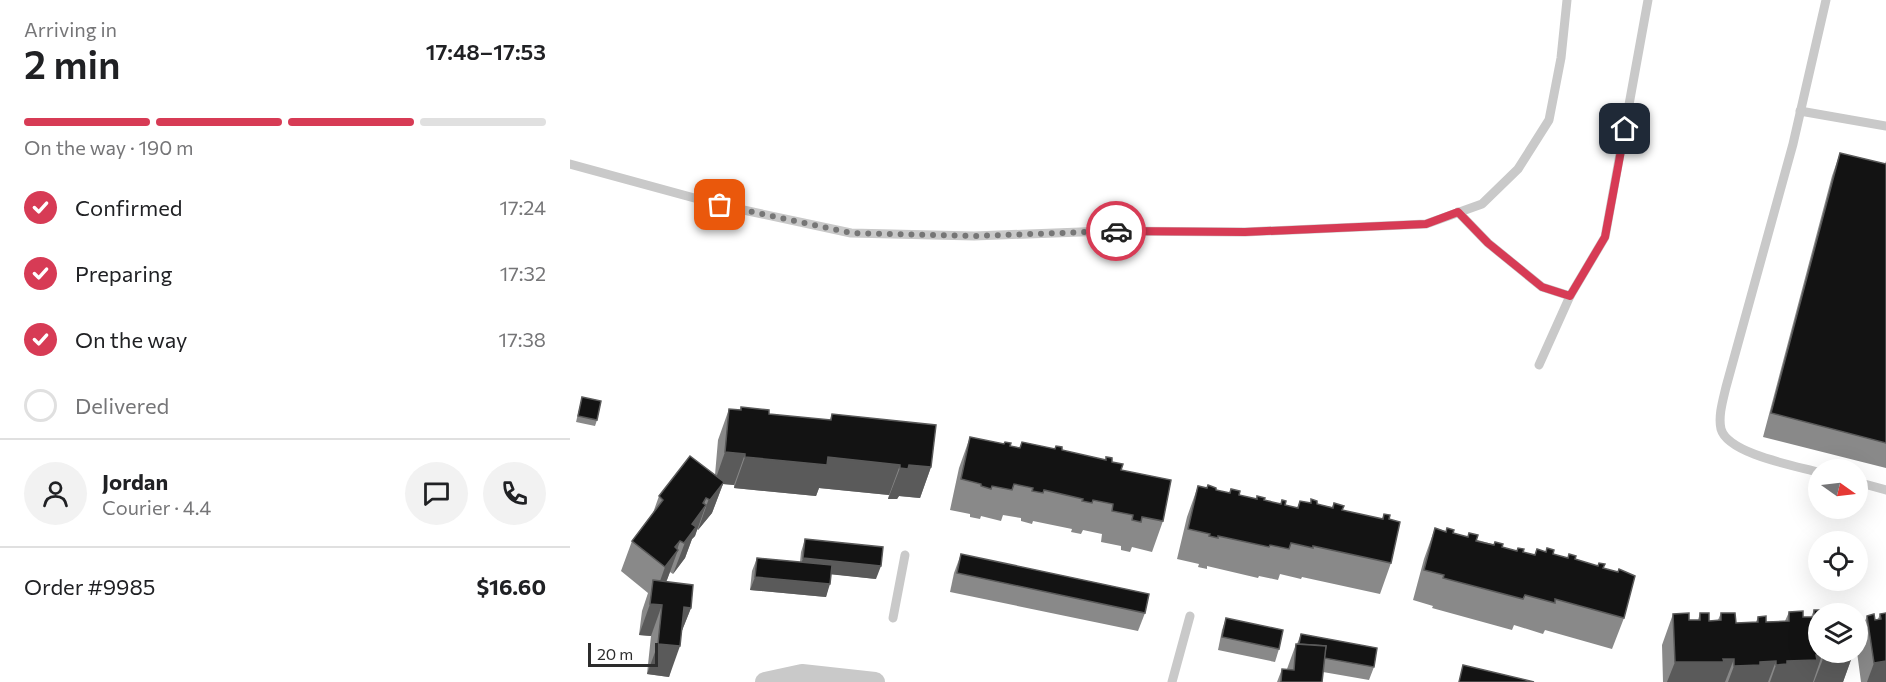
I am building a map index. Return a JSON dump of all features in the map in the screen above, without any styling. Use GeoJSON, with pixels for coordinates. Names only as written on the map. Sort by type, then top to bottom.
{"type":"FeatureCollection","features":[{"type":"Feature","properties":{"kind":"street"},"geometry":{"type":"LineString","coordinates":[[765,682],[802,674],[876,682]]}},
{"type":"Feature","properties":{"kind":"lane"},"geometry":{"type":"LineString","coordinates":[[570,164],[720,205],[851,233],[974,236],[1106,231],[1245,232],[1426,224],[1482,204],[1518,169],[1549,120],[1561,58],[1567,0]]}},
{"type":"Feature","properties":{"kind":"lane"},"geometry":{"type":"LineString","coordinates":[[1539,365],[1570,296],[1605,237],[1648,0]]}},
{"type":"Feature","properties":{"kind":"lane"},"geometry":{"type":"LineString","coordinates":[[1808,469],[1765,458],[1742,448],[1725,437],[1720,416],[1793,144],[1826,0]]}},
{"type":"Feature","properties":{"kind":"lane"},"geometry":{"type":"LineString","coordinates":[[1800,111],[1886,126]]}},
{"type":"Feature","properties":{"kind":"lane"},"geometry":{"type":"LineString","coordinates":[[1458,212],[1488,243],[1542,287],[1570,296]]}},
{"type":"Feature","properties":{"kind":"lane"},"geometry":{"type":"LineString","coordinates":[[1868,485],[1886,490]]}},
{"type":"Feature","properties":{"kind":"lane"},"geometry":{"type":"LineString","coordinates":[[893,618],[905,555]]}},
{"type":"Feature","properties":{"kind":"lane"},"geometry":{"type":"LineString","coordinates":[[1172,682],[1190,616]]}},
{"type":"Feature","properties":{"kind":"building"},"geometry":{"type":"Polygon","coordinates":[[[1840,153],[1886,164],[1886,443],[1771,413],[1840,153]]]}},
{"type":"Feature","properties":{"kind":"building"},"geometry":{"type":"Polygon","coordinates":[[[582,397],[601,401],[597,420],[578,416],[582,397]]]}},
{"type":"Feature","properties":{"kind":"building"},"geometry":{"type":"Polygon","coordinates":[[[741,407],[769,410],[769,414],[831,420],[832,414],[936,425],[931,467],[909,465],[908,469],[900,468],[900,465],[828,457],[827,465],[745,457],[745,454],[725,452],[729,409],[741,410],[741,407]]]}},
{"type":"Feature","properties":{"kind":"building"},"geometry":{"type":"Polygon","coordinates":[[[970,437],[1004,444],[1005,442],[1011,443],[1010,446],[1020,448],[1022,442],[1055,449],[1056,446],[1062,447],[1062,450],[1106,460],[1106,457],[1112,458],[1112,462],[1123,464],[1121,470],[1171,480],[1163,521],[1142,517],[1141,522],[1132,520],[1133,515],[1112,511],[1113,504],[1093,500],[1092,503],[1082,501],[1083,499],[1044,490],[1043,493],[1032,491],[1033,488],[1014,484],[1012,490],[992,486],[991,489],[961,479],[970,437]]]}},
{"type":"Feature","properties":{"kind":"building"},"geometry":{"type":"Polygon","coordinates":[[[690,456],[724,482],[710,500],[706,498],[703,503],[706,505],[692,524],[696,527],[684,543],[680,541],[675,547],[678,550],[665,567],[632,541],[663,500],[659,496],[690,456]]]}},
{"type":"Feature","properties":{"kind":"building"},"geometry":{"type":"Polygon","coordinates":[[[1208,485],[1216,490],[1230,493],[1231,489],[1240,491],[1239,495],[1257,499],[1257,496],[1281,504],[1282,500],[1286,501],[1285,505],[1298,508],[1300,501],[1311,503],[1311,499],[1317,501],[1317,504],[1333,508],[1334,503],[1344,506],[1342,510],[1383,519],[1384,514],[1390,515],[1389,519],[1400,522],[1391,563],[1291,543],[1289,549],[1270,545],[1269,547],[1209,536],[1210,534],[1188,529],[1198,486],[1207,488],[1208,485]]]}},
{"type":"Feature","properties":{"kind":"building"},"geometry":{"type":"Polygon","coordinates":[[[1435,528],[1446,532],[1447,528],[1454,530],[1453,533],[1468,537],[1469,533],[1478,535],[1476,541],[1494,545],[1495,542],[1503,544],[1502,547],[1517,551],[1518,548],[1524,549],[1523,552],[1535,555],[1537,549],[1546,552],[1547,548],[1554,550],[1553,554],[1568,558],[1569,554],[1576,556],[1575,559],[1598,566],[1599,563],[1605,564],[1603,568],[1618,572],[1619,569],[1635,576],[1624,618],[1555,599],[1555,603],[1525,595],[1523,599],[1443,578],[1444,575],[1424,570],[1435,528]]]}},
{"type":"Feature","properties":{"kind":"building"},"geometry":{"type":"Polygon","coordinates":[[[805,539],[883,547],[881,566],[803,558],[805,539]]]}},
{"type":"Feature","properties":{"kind":"building"},"geometry":{"type":"Polygon","coordinates":[[[961,554],[1149,594],[1145,613],[957,573],[961,554]]]}},
{"type":"Feature","properties":{"kind":"building"},"geometry":{"type":"Polygon","coordinates":[[[757,558],[832,565],[830,584],[755,577],[757,558]]]}},
{"type":"Feature","properties":{"kind":"building"},"geometry":{"type":"Polygon","coordinates":[[[653,580],[693,585],[691,608],[684,607],[680,646],[658,644],[662,605],[650,604],[653,580]]]}},
{"type":"Feature","properties":{"kind":"building"},"geometry":{"type":"Polygon","coordinates":[[[1803,611],[1803,617],[1808,617],[1808,660],[1787,661],[1787,664],[1776,665],[1776,661],[1760,662],[1760,665],[1734,666],[1734,659],[1723,659],[1724,662],[1675,662],[1673,614],[1689,613],[1689,620],[1700,620],[1700,613],[1709,613],[1709,621],[1721,620],[1721,613],[1735,613],[1736,623],[1758,622],[1758,617],[1766,616],[1766,622],[1789,621],[1789,612],[1803,611]]]}},
{"type":"Feature","properties":{"kind":"building"},"geometry":{"type":"Polygon","coordinates":[[[1886,613],[1886,661],[1874,663],[1868,616],[1874,614],[1875,620],[1881,619],[1880,614],[1886,613]]]}},
{"type":"Feature","properties":{"kind":"building"},"geometry":{"type":"Polygon","coordinates":[[[1226,618],[1283,630],[1279,649],[1222,637],[1226,618]]]}},
{"type":"Feature","properties":{"kind":"building"},"geometry":{"type":"Polygon","coordinates":[[[1301,634],[1377,648],[1374,667],[1324,658],[1326,646],[1299,644],[1301,634]]]}},
{"type":"Feature","properties":{"kind":"building"},"geometry":{"type":"Polygon","coordinates":[[[1296,644],[1326,646],[1322,682],[1281,682],[1282,669],[1294,670],[1296,644]]]}},
{"type":"Feature","properties":{"kind":"building"},"geometry":{"type":"Polygon","coordinates":[[[1463,665],[1534,682],[1459,682],[1463,665]]]}},
{"type":"Feature","properties":{"kind":"way so far"},"geometry":{"type":"LineString","coordinates":[[720,205],[851,233],[974,236],[1116,231]]}},
{"type":"Feature","properties":{"kind":"route"},"geometry":{"type":"LineString","coordinates":[[1116,231],[1245,232],[1426,224],[1458,212],[1488,243],[1542,287],[1570,296],[1605,237],[1625,129]]}}]}
